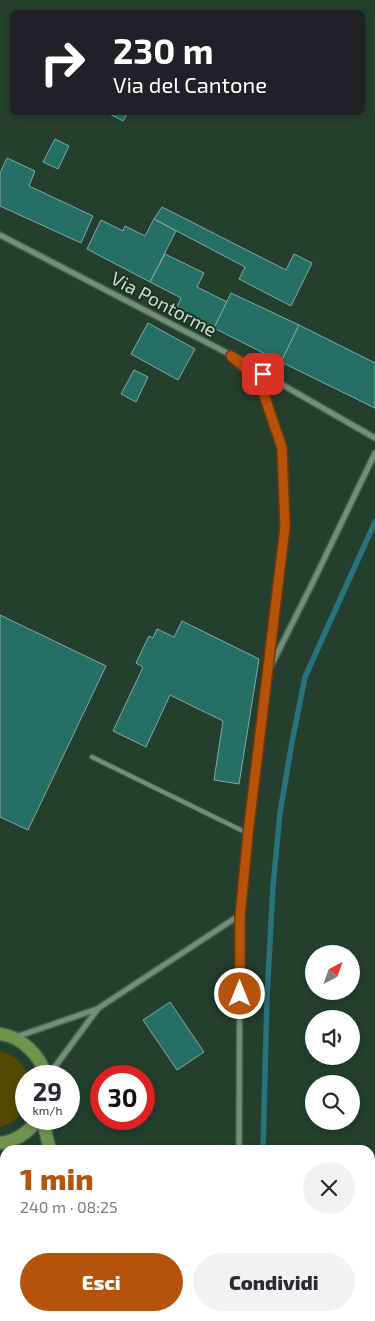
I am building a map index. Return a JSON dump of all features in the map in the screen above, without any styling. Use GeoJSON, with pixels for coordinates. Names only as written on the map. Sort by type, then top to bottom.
{"type":"FeatureCollection","features":[{"type":"Feature","properties":{"kind":"main road"},"geometry":{"type":"LineString","coordinates":[[0,1034],[14,1038],[32,1050],[41,1065]]}},
{"type":"Feature","properties":{"kind":"main road"},"geometry":{"type":"LineString","coordinates":[[0,1144],[9,1142],[25,1134],[28,1130]]}},
{"type":"Feature","properties":{"kind":"main road"},"geometry":{"type":"LineString","coordinates":[[44,1130],[48,1145]]}},
{"type":"Feature","properties":{"kind":"street","name":"Via Pontorme"},"geometry":{"type":"LineString","coordinates":[[0,235],[231,356],[259,380],[282,448],[285,527],[240,916],[239,1145]]}},
{"type":"Feature","properties":{"kind":"street"},"geometry":{"type":"LineString","coordinates":[[231,356],[375,438]]}},
{"type":"Feature","properties":{"kind":"street"},"geometry":{"type":"LineString","coordinates":[[268,671],[375,452]]}},
{"type":"Feature","properties":{"kind":"street"},"geometry":{"type":"LineString","coordinates":[[14,1038],[97,1009],[240,916]]}},
{"type":"Feature","properties":{"kind":"street"},"geometry":{"type":"LineString","coordinates":[[55,1065],[97,1009]]}},
{"type":"Feature","properties":{"kind":"lane"},"geometry":{"type":"LineString","coordinates":[[92,757],[248,834]]}},
{"type":"Feature","properties":{"kind":"shaded area"},"geometry":{"type":"Polygon","coordinates":[[[0,1051],[17,1060],[22,1065],[15,1065],[15,1120],[0,1127],[0,1051]]]}},
{"type":"Feature","properties":{"kind":"building"},"geometry":{"type":"Polygon","coordinates":[[[112,115],[126,115],[123,121],[112,115]]]}},
{"type":"Feature","properties":{"kind":"building"},"geometry":{"type":"Polygon","coordinates":[[[55,139],[69,146],[58,169],[43,162],[55,139]]]}},
{"type":"Feature","properties":{"kind":"building"},"geometry":{"type":"Polygon","coordinates":[[[7,158],[35,171],[29,186],[93,216],[81,243],[0,206],[0,173],[7,158]]]}},
{"type":"Feature","properties":{"kind":"building"},"geometry":{"type":"Polygon","coordinates":[[[162,207],[286,270],[294,254],[312,263],[291,306],[239,279],[245,267],[154,219],[162,207]]]}},
{"type":"Feature","properties":{"kind":"building"},"geometry":{"type":"Polygon","coordinates":[[[154,219],[176,231],[150,282],[87,249],[101,220],[123,231],[125,226],[145,236],[154,219]]]}},
{"type":"Feature","properties":{"kind":"building"},"geometry":{"type":"Polygon","coordinates":[[[165,254],[204,273],[197,287],[227,302],[214,328],[176,309],[181,298],[150,282],[165,254]]]}},
{"type":"Feature","properties":{"kind":"building"},"geometry":{"type":"Polygon","coordinates":[[[231,293],[299,325],[281,362],[214,328],[231,293]]]}},
{"type":"Feature","properties":{"kind":"building"},"geometry":{"type":"Polygon","coordinates":[[[148,323],[195,349],[178,380],[131,354],[148,323]]]}},
{"type":"Feature","properties":{"kind":"building"},"geometry":{"type":"Polygon","coordinates":[[[299,325],[375,363],[375,408],[281,362],[299,325]]]}},
{"type":"Feature","properties":{"kind":"building"},"geometry":{"type":"Polygon","coordinates":[[[134,370],[148,377],[136,402],[121,394],[134,370]]]}},
{"type":"Feature","properties":{"kind":"building"},"geometry":{"type":"Polygon","coordinates":[[[0,615],[106,666],[28,830],[0,817],[0,615]]]}},
{"type":"Feature","properties":{"kind":"building"},"geometry":{"type":"Polygon","coordinates":[[[182,621],[259,659],[239,784],[214,780],[223,721],[170,695],[146,747],[113,731],[143,667],[136,663],[149,636],[153,638],[157,629],[174,637],[182,621]]]}},
{"type":"Feature","properties":{"kind":"building"},"geometry":{"type":"Polygon","coordinates":[[[170,1002],[204,1052],[177,1070],[143,1020],[170,1002]]]}},
{"type":"Feature","properties":{"kind":"waterway"},"geometry":{"type":"LineString","coordinates":[[263,1145],[267,997],[273,886],[280,813],[292,742],[305,677],[375,522]]}},
{"type":"Feature","properties":{"kind":"route"},"geometry":{"type":"LineString","coordinates":[[240,994],[240,916],[285,527],[282,448],[259,380],[231,356],[263,374]]}}]}
